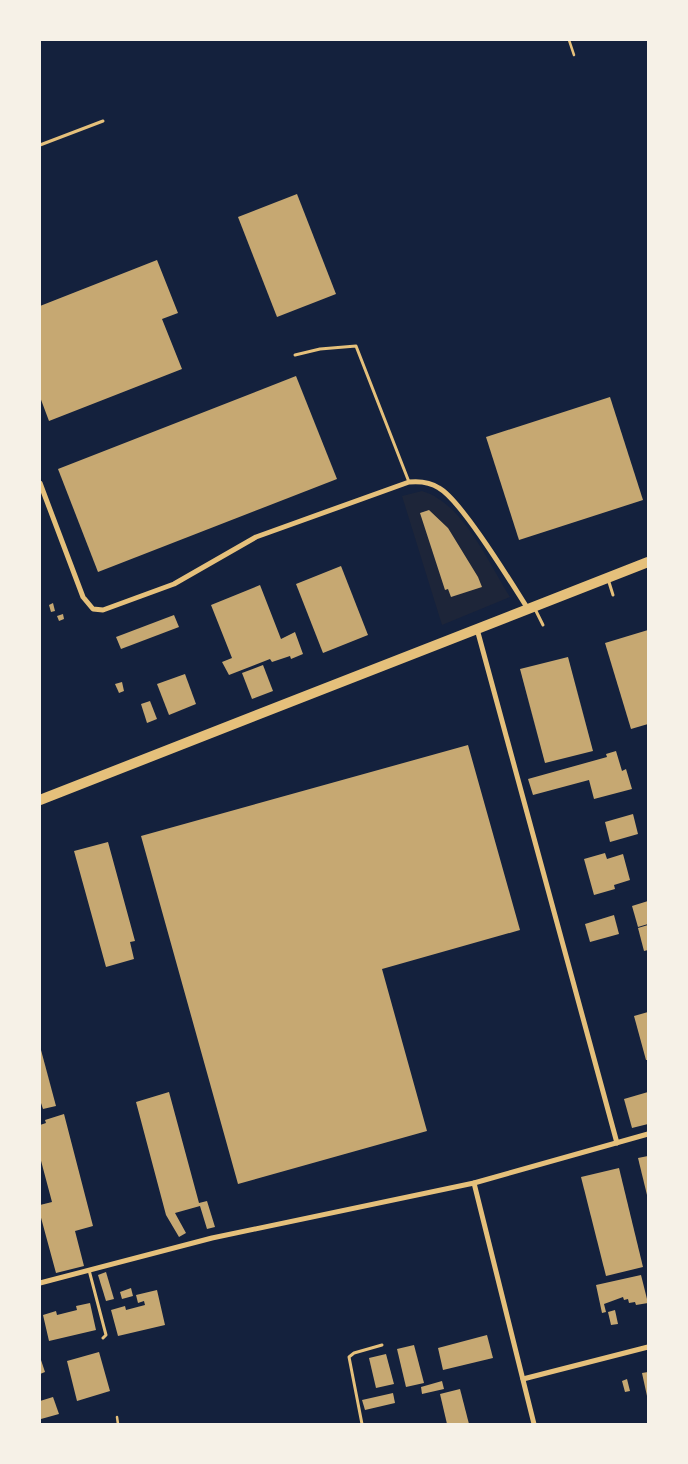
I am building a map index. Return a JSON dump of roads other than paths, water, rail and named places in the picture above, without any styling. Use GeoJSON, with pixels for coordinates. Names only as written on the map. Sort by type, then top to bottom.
{"type":"FeatureCollection","features":[{"type":"Feature","properties":{"kind":"main road"},"geometry":{"type":"LineString","coordinates":[[40,800],[648,562]]}},
{"type":"Feature","properties":{"kind":"street"},"geometry":{"type":"LineString","coordinates":[[40,483],[83,597],[90,607],[98,610],[174,584],[256,537],[409,482],[429,484],[440,488],[450,497],[531,608]]}},
{"type":"Feature","properties":{"kind":"street"},"geometry":{"type":"LineString","coordinates":[[477,629],[617,1143]]}},
{"type":"Feature","properties":{"kind":"street"},"geometry":{"type":"LineString","coordinates":[[40,1283],[220,1236],[474,1183],[648,1134]]}},
{"type":"Feature","properties":{"kind":"street"},"geometry":{"type":"LineString","coordinates":[[474,1183],[534,1424]]}},
{"type":"Feature","properties":{"kind":"street"},"geometry":{"type":"LineString","coordinates":[[522,1379],[648,1347]]}},
{"type":"Feature","properties":{"kind":"lane"},"geometry":{"type":"LineString","coordinates":[[40,144],[103,121]]}},
{"type":"Feature","properties":{"kind":"lane"},"geometry":{"type":"LineString","coordinates":[[295,355],[320,349],[356,346],[409,482]]}},
{"type":"Feature","properties":{"kind":"lane"},"geometry":{"type":"LineString","coordinates":[[608,578],[613,596]]}},
{"type":"Feature","properties":{"kind":"lane"},"geometry":{"type":"LineString","coordinates":[[531,608],[543,625]]}},
{"type":"Feature","properties":{"kind":"lane"},"geometry":{"type":"LineString","coordinates":[[89,1269],[106,1335],[102,1338]]}},
{"type":"Feature","properties":{"kind":"lane"},"geometry":{"type":"LineString","coordinates":[[362,1424],[349,1357],[354,1353],[382,1345]]}}]}
